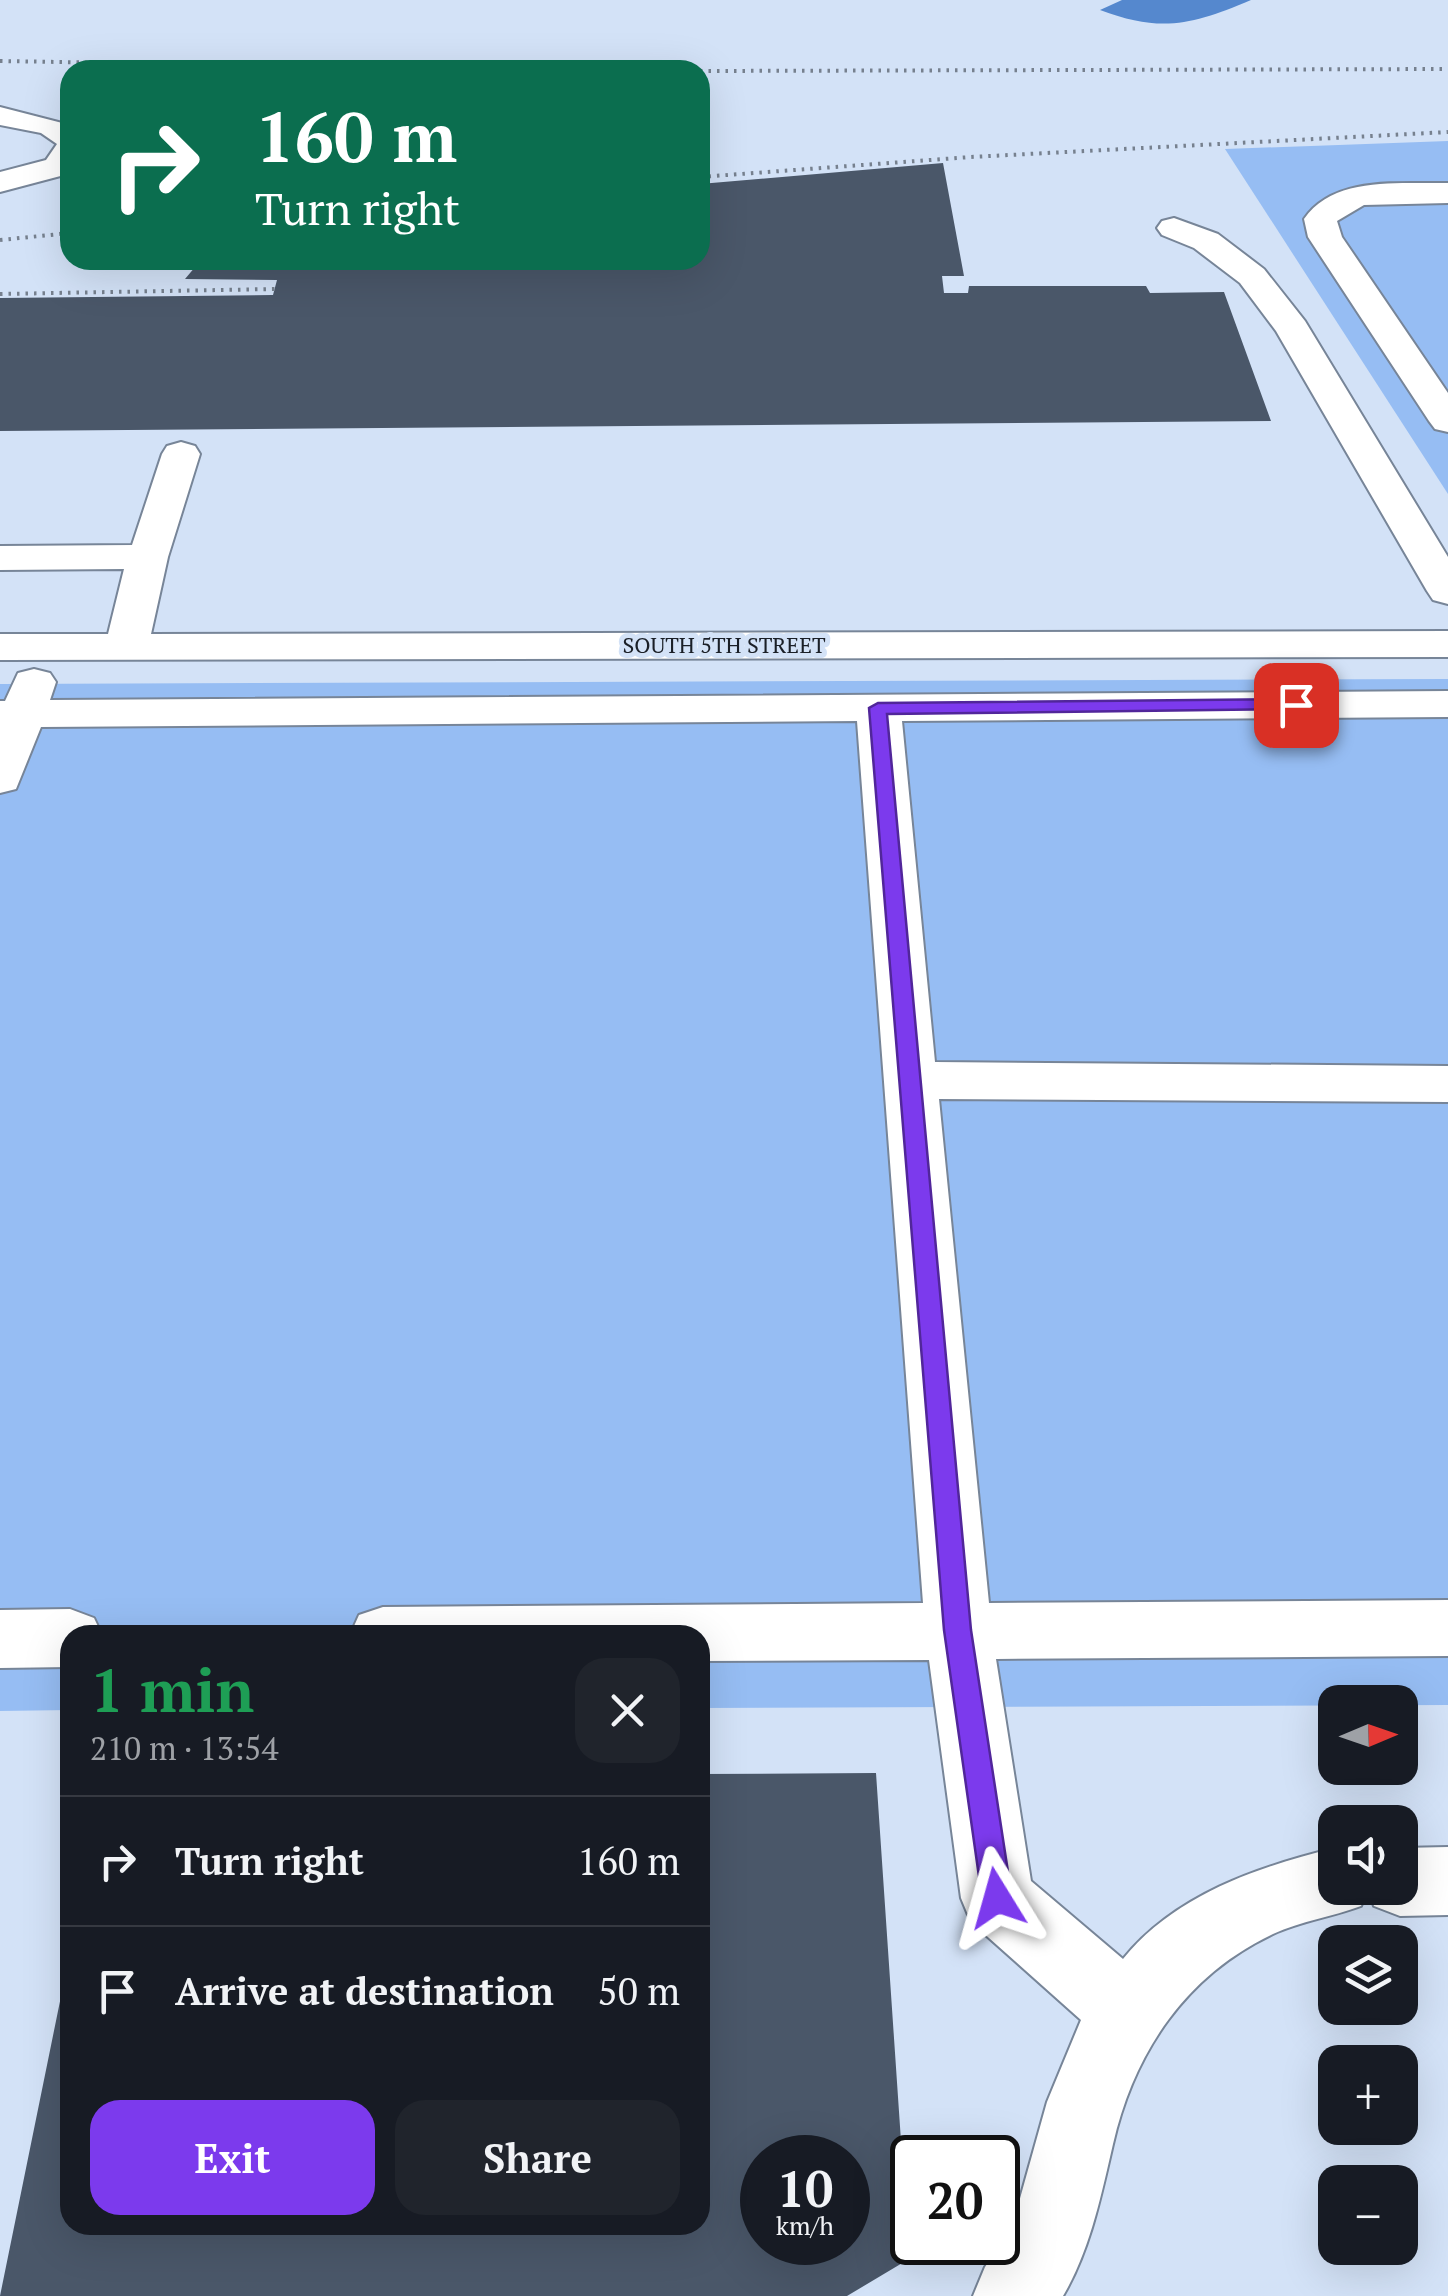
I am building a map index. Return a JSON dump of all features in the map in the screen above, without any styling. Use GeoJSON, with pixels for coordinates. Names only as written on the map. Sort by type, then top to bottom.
{"type":"FeatureCollection","features":[{"type":"Feature","properties":{"kind":"street"},"geometry":{"type":"LineString","coordinates":[[0,116],[51,126],[60,133]]}},
{"type":"Feature","properties":{"kind":"street"},"geometry":{"type":"LineString","coordinates":[[0,182],[57,167],[60,163]]}},
{"type":"Feature","properties":{"kind":"street"},"geometry":{"type":"LineString","coordinates":[[1448,192],[1346,200],[1328,208],[1320,219],[1325,237],[1448,421]]}},
{"type":"Feature","properties":{"kind":"street"},"geometry":{"type":"LineString","coordinates":[[1174,228],[1224,253],[1262,289],[1292,329],[1448,591]]}},
{"type":"Feature","properties":{"kind":"street"},"geometry":{"type":"LineString","coordinates":[[127,646],[148,557],[181,454]]}},
{"type":"Feature","properties":{"kind":"street"},"geometry":{"type":"LineString","coordinates":[[0,558],[148,557]]}},
{"type":"Feature","properties":{"kind":"street","name":"SOUTH 5TH STREET"},"geometry":{"type":"LineString","coordinates":[[0,647],[1448,644]]}},
{"type":"Feature","properties":{"kind":"street"},"geometry":{"type":"LineString","coordinates":[[0,779],[12,714],[46,646]]}},
{"type":"Feature","properties":{"kind":"street"},"geometry":{"type":"LineString","coordinates":[[12,714],[1448,704]]}},
{"type":"Feature","properties":{"kind":"street"},"geometry":{"type":"LineString","coordinates":[[878,708],[958,1630],[997,1898],[1126,2010]]}},
{"type":"Feature","properties":{"kind":"street"},"geometry":{"type":"LineString","coordinates":[[911,1080],[1446,1081]]}},
{"type":"Feature","properties":{"kind":"street"},"geometry":{"type":"LineString","coordinates":[[710,1632],[1448,1628]]}},
{"type":"Feature","properties":{"kind":"street"},"geometry":{"type":"LineString","coordinates":[[0,1639],[60,1638]]}},
{"type":"Feature","properties":{"kind":"street"},"geometry":{"type":"LineString","coordinates":[[1418,1882],[1448,1881]]}},
{"type":"Feature","properties":{"kind":"street"},"geometry":{"type":"LineString","coordinates":[[1014,2296],[1043,2252],[1092,2082],[1126,2010],[1183,1944],[1248,1905],[1318,1886]]}},
{"type":"Feature","properties":{"kind":"shaded area"},"geometry":{"type":"Polygon","coordinates":[[[1122,0],[1251,0],[1176,23],[1141,22],[1100,10],[1122,0]]]}},
{"type":"Feature","properties":{"kind":"shaded area"},"geometry":{"type":"Polygon","coordinates":[[[1448,141],[1448,494],[1225,149],[1448,141]]]}},
{"type":"Feature","properties":{"kind":"shaded area"},"geometry":{"type":"Polygon","coordinates":[[[1448,679],[1448,1705],[1418,1705],[1418,1685],[1318,1685],[1318,1706],[710,1708],[710,1625],[60,1625],[60,1710],[0,1711],[0,684],[1448,679]]]}},
{"type":"Feature","properties":{"kind":"building"},"geometry":{"type":"Polygon","coordinates":[[[943,163],[964,276],[942,276],[944,293],[968,293],[969,286],[1146,286],[1150,293],[1224,292],[1271,421],[0,431],[0,298],[273,295],[277,280],[185,279],[193,270],[710,270],[710,183],[943,163]]]}},
{"type":"Feature","properties":{"kind":"building"},"geometry":{"type":"Polygon","coordinates":[[[876,1773],[901,2135],[890,2135],[890,2265],[899,2265],[847,2296],[0,2296],[60,2001],[60,2235],[710,2235],[710,1774],[876,1773]]]}},
{"type":"Feature","properties":{"kind":"railway"},"geometry":{"type":"LineString","coordinates":[[0,61],[60,62]]}},
{"type":"Feature","properties":{"kind":"railway"},"geometry":{"type":"LineString","coordinates":[[710,71],[1448,69]]}},
{"type":"Feature","properties":{"kind":"railway"},"geometry":{"type":"LineString","coordinates":[[710,176],[971,157],[1448,132]]}},
{"type":"Feature","properties":{"kind":"railway"},"geometry":{"type":"LineString","coordinates":[[0,240],[60,234]]}},
{"type":"Feature","properties":{"kind":"railway"},"geometry":{"type":"LineString","coordinates":[[0,294],[275,289]]}},
{"type":"Feature","properties":{"kind":"route"},"geometry":{"type":"LineString","coordinates":[[997,1898],[958,1630],[878,708],[1296,705]]}}]}
